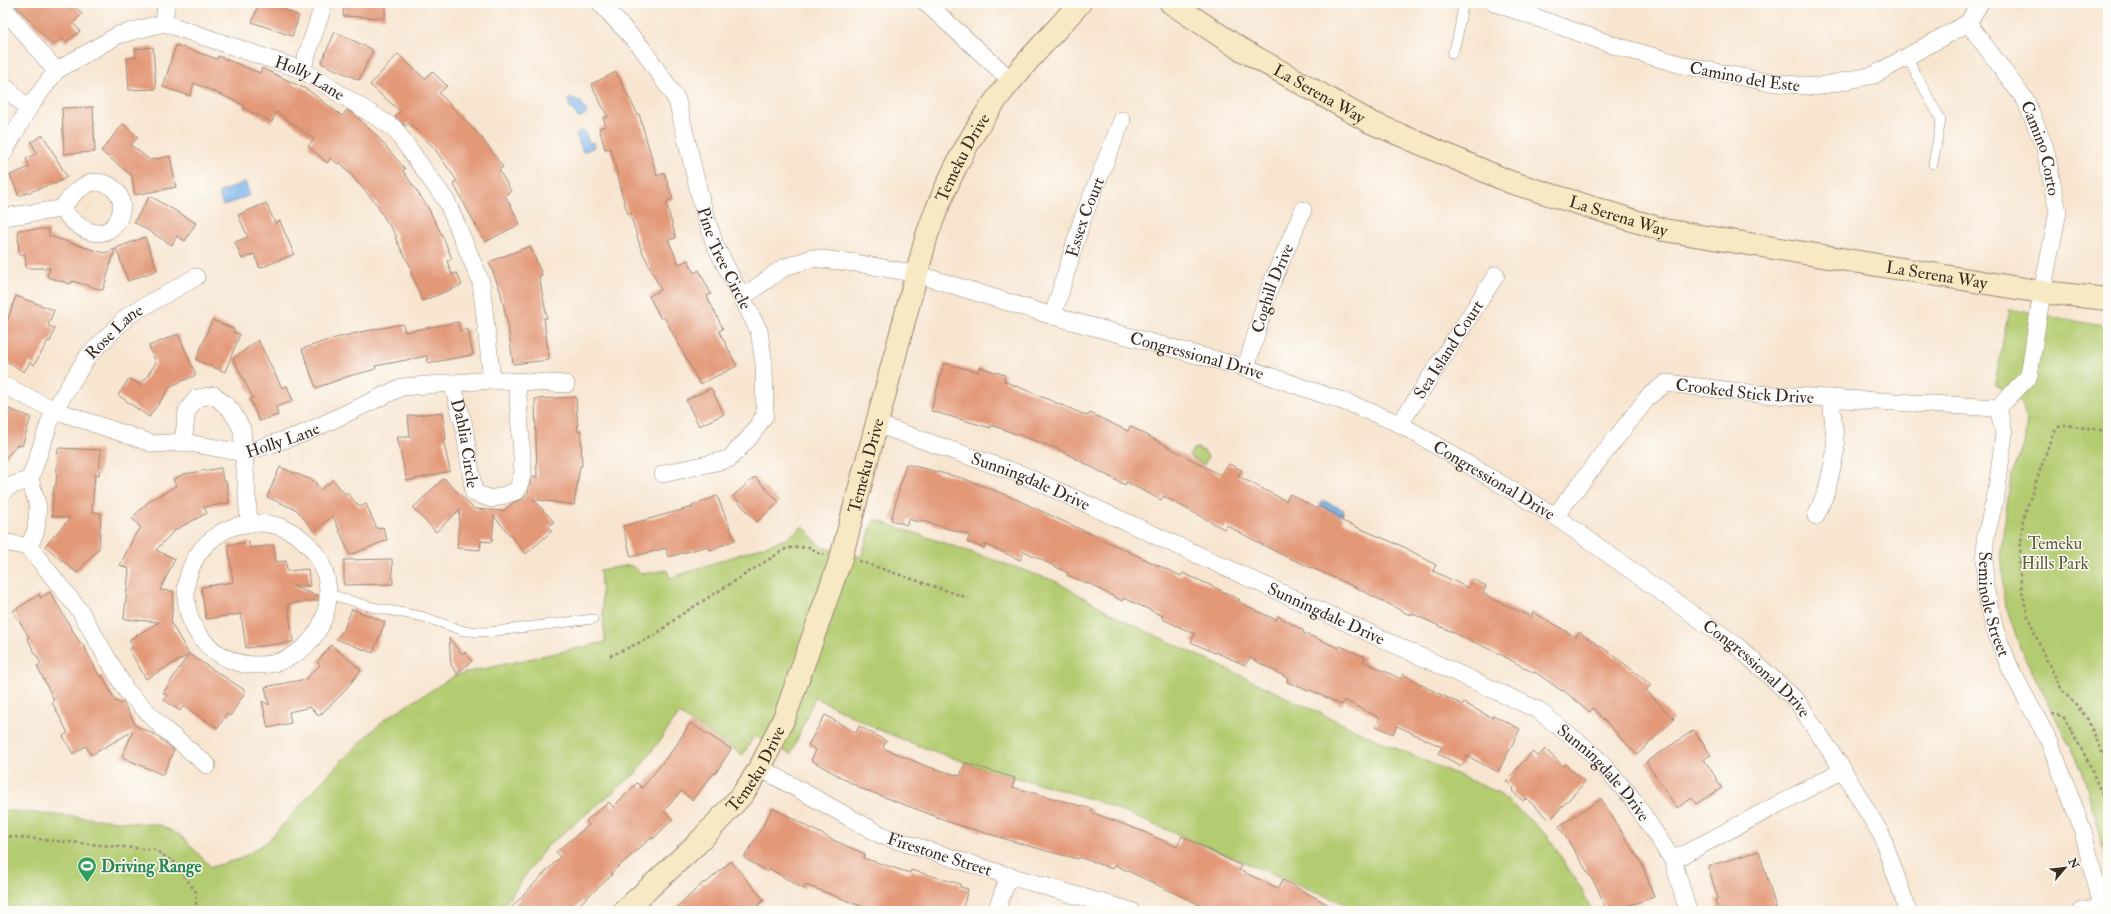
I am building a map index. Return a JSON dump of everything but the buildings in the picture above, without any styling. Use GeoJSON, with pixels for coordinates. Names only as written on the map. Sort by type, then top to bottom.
{"type":"FeatureCollection","features":[{"type":"Feature","properties":{"kind":"street"},"geometry":{"type":"LineString","coordinates":[[3,154],[28,109],[56,71],[118,35],[164,23],[166,3]]}},
{"type":"Feature","properties":{"kind":"street"},"geometry":{"type":"LineString","coordinates":[[302,70],[324,3]]}},
{"type":"Feature","properties":{"kind":"street","name":"Pine Tree Circle"},"geometry":{"type":"LineString","coordinates":[[600,3],[642,48],[676,100],[701,201],[716,245],[759,331],[764,364],[765,415],[749,438],[729,459],[663,474]]}},
{"type":"Feature","properties":{"kind":"street"},"geometry":{"type":"LineString","coordinates":[[926,3],[1012,81]]}},
{"type":"Feature","properties":{"kind":"street","name":"Temeku Drive"},"geometry":{"type":"LineString","coordinates":[[624,911],[699,842],[742,795],[760,768],[785,716],[841,558],[927,235],[940,199],[960,159],[984,117],[1012,81],[1080,3]]}},
{"type":"Feature","properties":{"kind":"street","name":"La Serena Way"},"geometry":{"type":"LineString","coordinates":[[1171,3],[1239,48],[1370,122],[1510,182],[1664,230],[2042,292],[2108,299]]}},
{"type":"Feature","properties":{"kind":"street","name":"Camino del Este"},"geometry":{"type":"LineString","coordinates":[[1495,3],[1613,45],[1686,66],[1762,82],[1815,86],[1874,75],[1968,23],[1980,3]]}},
{"type":"Feature","properties":{"kind":"street"},"geometry":{"type":"LineString","coordinates":[[3,7],[56,71]]}},
{"type":"Feature","properties":{"kind":"street","name":"Holly Lane"},"geometry":{"type":"LineString","coordinates":[[164,23],[302,70],[394,128],[447,202],[481,282],[492,380]]}},
{"type":"Feature","properties":{"kind":"street","name":"Camino Corto"},"geometry":{"type":"LineString","coordinates":[[1968,23],[2026,101],[2045,148],[2058,212],[2042,292]]}},
{"type":"Feature","properties":{"kind":"street"},"geometry":{"type":"LineString","coordinates":[[3,85],[28,109]]}},
{"type":"Feature","properties":{"kind":"street","name":"Essex Court"},"geometry":{"type":"LineString","coordinates":[[1053,316],[1082,220],[1122,120]]}},
{"type":"Feature","properties":{"kind":"street"},"geometry":{"type":"LineString","coordinates":[[3,217],[61,209]]}},
{"type":"Feature","properties":{"kind":"street","name":"Coghill Drive"},"geometry":{"type":"LineString","coordinates":[[1246,368],[1270,288],[1303,210]]}},
{"type":"Feature","properties":{"kind":"street","name":"Congressional Drive"},"geometry":{"type":"LineString","coordinates":[[743,297],[783,268],[812,258],[856,263],[917,274],[1053,316],[1246,368],[1351,404],[1400,424],[1555,516],[1737,646],[1797,701],[1843,770],[1882,836],[1908,911]]}},
{"type":"Feature","properties":{"kind":"street","name":"Sea Island Court"},"geometry":{"type":"LineString","coordinates":[[1400,424],[1496,275]]}},
{"type":"Feature","properties":{"kind":"street","name":"Rose Lane"},"geometry":{"type":"LineString","coordinates":[[30,478],[54,410],[88,356],[129,315],[196,277]]}},
{"type":"Feature","properties":{"kind":"street"},"geometry":{"type":"LineString","coordinates":[[1998,408],[2029,376],[2042,292]]}},
{"type":"Feature","properties":{"kind":"street","name":"Holly Lane"},"geometry":{"type":"LineString","coordinates":[[3,385],[54,410],[154,444],[182,442],[244,454],[305,433],[402,387],[492,380],[566,384]]}},
{"type":"Feature","properties":{"kind":"street","name":"Dahlia Circle"},"geometry":{"type":"LineString","coordinates":[[452,383],[464,426],[474,493],[492,499],[517,491],[523,473],[517,382]]}},
{"type":"Feature","properties":{"kind":"street","name":"Crooked Stick Drive"},"geometry":{"type":"LineString","coordinates":[[1555,516],[1615,442],[1649,396],[1666,383],[1758,394],[1998,408]]}},
{"type":"Feature","properties":{"kind":"street"},"geometry":{"type":"LineString","coordinates":[[182,442],[187,411],[197,398],[214,395],[231,410],[242,430],[248,522]]}},
{"type":"Feature","properties":{"kind":"street"},"geometry":{"type":"LineString","coordinates":[[1816,516],[1827,490],[1836,449],[1832,398]]}},
{"type":"Feature","properties":{"kind":"street","name":"Seminole Street"},"geometry":{"type":"LineString","coordinates":[[1998,408],[2004,433],[1997,490],[1985,540],[1985,588],[1995,630],[2007,662],[2050,743],[2083,831],[2104,909]]}},
{"type":"Feature","properties":{"kind":"street","name":"Sunningdale Drive"},"geometry":{"type":"LineString","coordinates":[[876,424],[1023,475],[1538,710],[1594,755],[1631,797],[1673,860],[1688,911]]}},
{"type":"Feature","properties":{"kind":"street"},"geometry":{"type":"LineString","coordinates":[[3,492],[8,487],[30,478],[38,507],[36,530],[29,547]]}},
{"type":"Feature","properties":{"kind":"street"},"geometry":{"type":"LineString","coordinates":[[248,522],[273,524],[295,533],[313,549],[324,570],[329,594],[325,617],[314,638],[297,654],[275,664],[252,666],[229,660],[209,648],[194,630],[186,608],[186,584],[193,561],[207,542],[226,529],[248,522]]}},
{"type":"Feature","properties":{"kind":"street"},"geometry":{"type":"LineString","coordinates":[[3,542],[29,547],[80,611],[126,690],[162,727],[207,764]]}},
{"type":"Feature","properties":{"kind":"street","name":"Firestone Street"},"geometry":{"type":"LineString","coordinates":[[760,768],[883,836],[1009,876],[1131,911]]}},
{"type":"Feature","properties":{"kind":"street"},"geometry":{"type":"LineString","coordinates":[[1673,860],[1843,770]]}},
{"type":"Feature","properties":{"kind":"street"},"geometry":{"type":"LineString","coordinates":[[996,911],[1009,876]]}},
{"type":"Feature","properties":{"kind":"street"},"geometry":{"type":"LineString","coordinates":[[2081,911],[2104,909]]}},
{"type":"Feature","properties":{"kind":"lane"},"geometry":{"type":"LineString","coordinates":[[1452,54],[1458,40],[1460,17],[1464,3]]}},
{"type":"Feature","properties":{"kind":"lane"},"geometry":{"type":"LineString","coordinates":[[1907,57],[1941,120],[1933,164]]}},
{"type":"Feature","properties":{"kind":"lane"},"geometry":{"type":"LineString","coordinates":[[329,594],[372,606],[424,617],[464,631],[488,632],[593,619]]}},
{"type":"Feature","properties":{"kind":"path"},"geometry":{"type":"LineString","coordinates":[[2108,431],[2065,425],[2059,427],[2053,432],[2023,518],[2019,567],[2028,617],[2043,652],[2062,690],[2087,718],[2108,765]]}},
{"type":"Feature","properties":{"kind":"path"},"geometry":{"type":"LineString","coordinates":[[610,656],[654,636],[691,609],[787,548],[810,548],[818,553],[861,561],[968,598]]}},
{"type":"Feature","properties":{"kind":"path"},"geometry":{"type":"LineString","coordinates":[[2052,714],[2063,716],[2089,763],[2108,810]]}},
{"type":"Feature","properties":{"kind":"path"},"geometry":{"type":"LineString","coordinates":[[3,836],[155,850],[174,862],[196,892],[196,911]]}},
{"type":"Feature","properties":{"kind":"green space","name":"Temeku Hills Park"},"geometry":{"type":"Polygon","coordinates":[[[2009,309],[2108,327],[2108,868],[2082,769],[2021,650],[2004,600],[2001,550],[2011,477],[2024,445],[2027,418],[2019,400],[1995,384],[2009,309]]]}},
{"type":"Feature","properties":{"kind":"green space"},"geometry":{"type":"Polygon","coordinates":[[[1197,448],[1204,451],[1208,457],[1204,465],[1189,456],[1193,449],[1197,448]]]}},
{"type":"Feature","properties":{"kind":"green space"},"geometry":{"type":"Polygon","coordinates":[[[874,519],[1055,581],[1123,620],[1373,738],[1497,792],[1548,836],[1581,889],[1592,911],[1362,911],[1097,801],[1048,786],[990,771],[925,748],[877,729],[815,697],[791,754],[754,736],[743,755],[679,714],[635,774],[545,848],[500,911],[3,911],[3,810],[160,825],[181,836],[211,867],[240,859],[267,842],[338,764],[385,719],[456,675],[605,642],[600,570],[630,565],[642,574],[667,570],[670,578],[788,538],[803,526],[821,547],[861,557],[874,519]]]}},
{"type":"Feature","properties":{"kind":"water"},"geometry":{"type":"Polygon","coordinates":[[[571,98],[580,101],[587,113],[579,118],[570,107],[568,100],[571,98]]]}},
{"type":"Feature","properties":{"kind":"water"},"geometry":{"type":"Polygon","coordinates":[[[584,131],[589,143],[593,142],[594,147],[583,152],[576,134],[584,131]]]}},
{"type":"Feature","properties":{"kind":"water"},"geometry":{"type":"Polygon","coordinates":[[[245,182],[250,195],[223,206],[218,193],[245,182]]]}},
{"type":"Feature","properties":{"kind":"water"},"geometry":{"type":"Polygon","coordinates":[[[1322,500],[1344,510],[1341,516],[1320,505],[1322,500]]]}},
{"type":"Feature","properties":{"kind":"place","name":"Driving Range"},"geometry":{"type":"Point","coordinates":[87,883]}}]}
